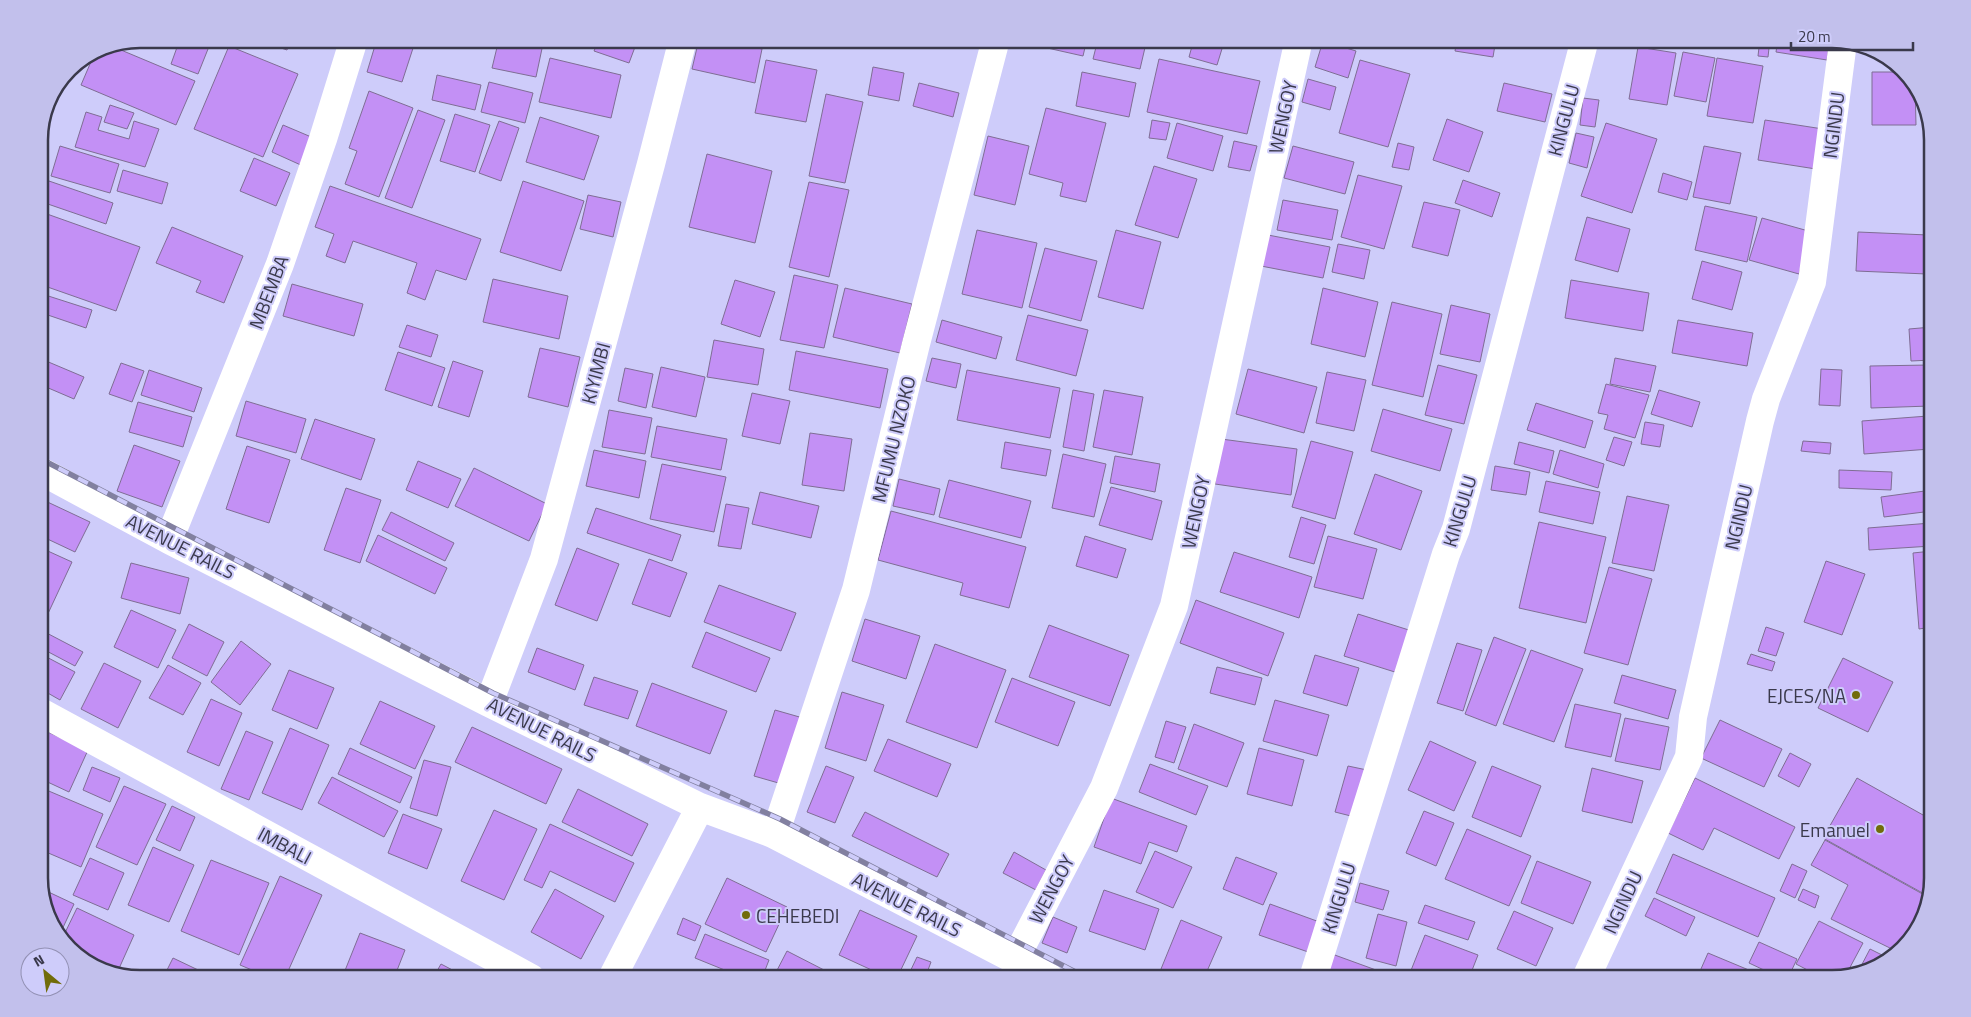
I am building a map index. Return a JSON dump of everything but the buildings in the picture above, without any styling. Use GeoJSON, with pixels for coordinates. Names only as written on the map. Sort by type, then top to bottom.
{"type":"FeatureCollection","features":[{"type":"Feature","properties":{"kind":"street","name":"MBEMBA"},"geometry":{"type":"LineString","coordinates":[[169,540],[280,264],[323,139],[351,48]]}},
{"type":"Feature","properties":{"kind":"street","name":"KIYIMBI"},"geometry":{"type":"LineString","coordinates":[[489,703],[544,559],[681,48]]}},
{"type":"Feature","properties":{"kind":"street","name":"MFUMU NZOKO"},"geometry":{"type":"LineString","coordinates":[[773,834],[780,819],[856,590],[916,344],[994,48]]}},
{"type":"Feature","properties":{"kind":"street","name":"WENGOY"},"geometry":{"type":"LineString","coordinates":[[1015,960],[1104,788],[1174,606],[1297,48]]}},
{"type":"Feature","properties":{"kind":"street","name":"KINGULU"},"geometry":{"type":"LineString","coordinates":[[1316,970],[1446,554],[1456,529],[1583,48]]}},
{"type":"Feature","properties":{"kind":"street","name":"NGINDU"},"geometry":{"type":"LineString","coordinates":[[1590,970],[1689,757],[1693,717],[1760,421],[1766,399],[1812,282],[1842,48]]}},
{"type":"Feature","properties":{"kind":"street","name":"AVENUE RAILS"},"geometry":{"type":"LineString","coordinates":[[48,475],[169,540],[489,703],[700,808],[773,834],[1034,970]]}},
{"type":"Feature","properties":{"kind":"street","name":"IMBALI"},"geometry":{"type":"LineString","coordinates":[[48,716],[516,970]]}},
{"type":"Feature","properties":{"kind":"street"},"geometry":{"type":"LineString","coordinates":[[616,970],[700,808]]}},
{"type":"Feature","properties":{"kind":"railway"},"geometry":{"type":"LineString","coordinates":[[48,463],[493,693],[780,819],[1072,970]]}},
{"type":"Feature","properties":{"kind":"place","name":"EJCES/NA"},"geometry":{"type":"Point","coordinates":[1856,695]}},
{"type":"Feature","properties":{"kind":"place","name":"Emanuel"},"geometry":{"type":"Point","coordinates":[1880,829]}},
{"type":"Feature","properties":{"kind":"place","name":"CEHEBEDI"},"geometry":{"type":"Point","coordinates":[746,915]}}]}
